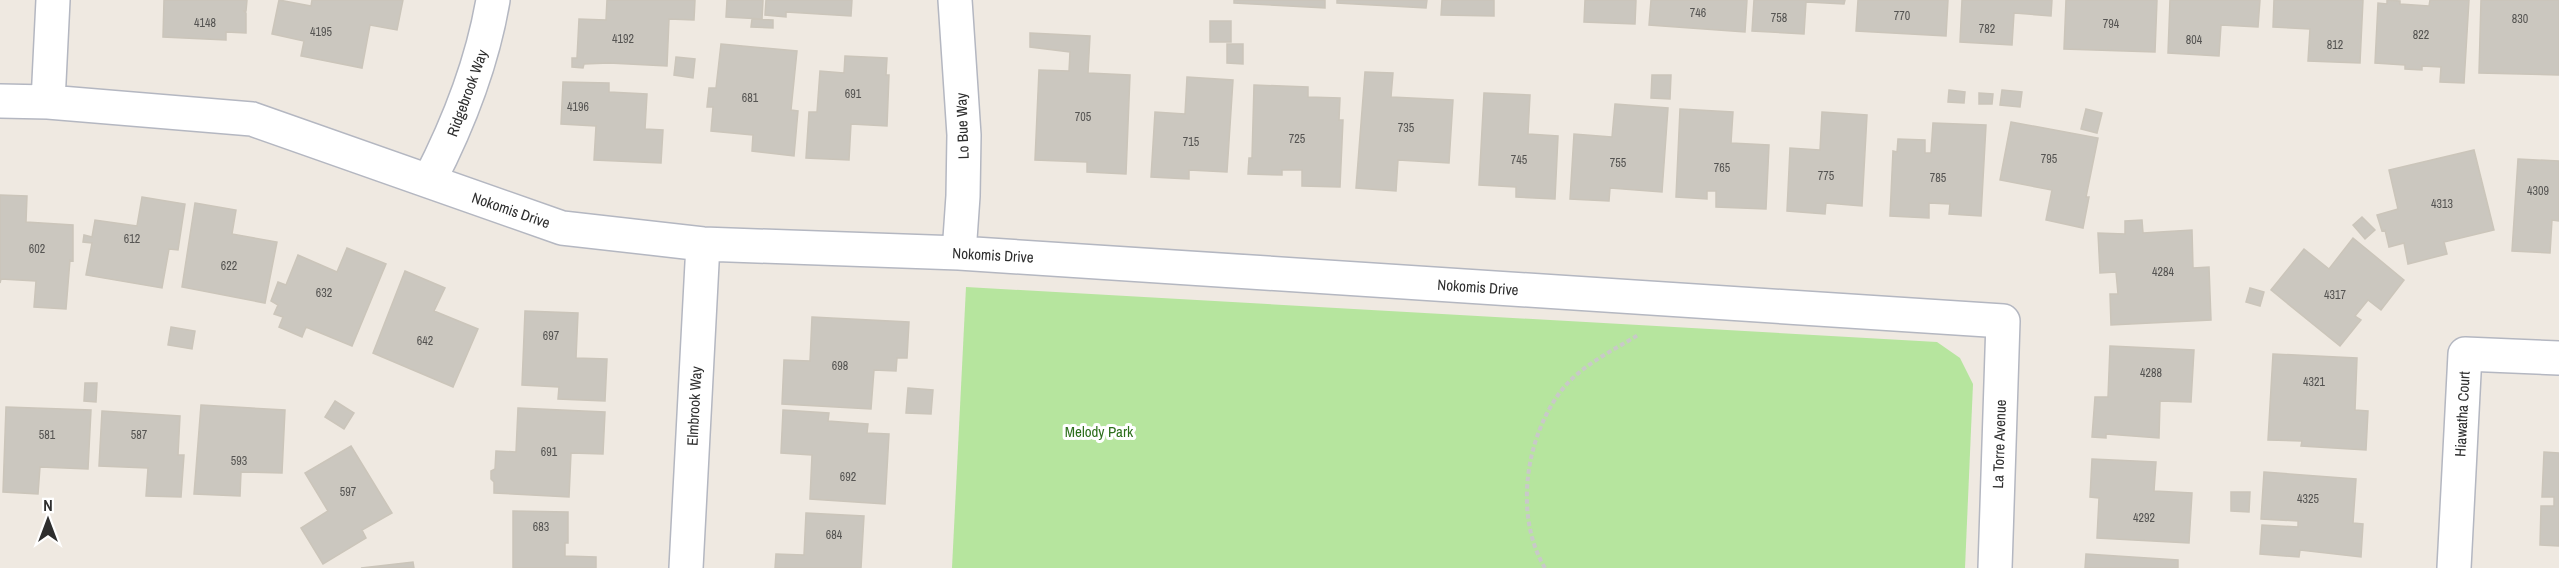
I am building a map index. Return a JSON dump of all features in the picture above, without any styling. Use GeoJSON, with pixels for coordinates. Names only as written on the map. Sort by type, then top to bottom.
{"type":"FeatureCollection","features":[{"type":"Feature","properties":{"kind":"street"},"geometry":{"type":"LineString","coordinates":[[48,102],[53,0]]}},
{"type":"Feature","properties":{"kind":"street","name":"Ridgebrook Way"},"geometry":{"type":"LineString","coordinates":[[429,181],[453,134],[485,44],[493,0]]}},
{"type":"Feature","properties":{"kind":"street","name":"Lo Bue Way"},"geometry":{"type":"LineString","coordinates":[[955,0],[964,135],[959,253]]}},
{"type":"Feature","properties":{"kind":"street","name":"Nokomis Drive"},"geometry":{"type":"LineString","coordinates":[[0,101],[48,102],[252,119],[562,228],[703,244],[959,253],[2003,321]]}},
{"type":"Feature","properties":{"kind":"street","name":"Elmbrook Way"},"geometry":{"type":"LineString","coordinates":[[686,568],[703,244]]}},
{"type":"Feature","properties":{"kind":"street","name":"La Torre Avenue"},"geometry":{"type":"LineString","coordinates":[[1995,568],[2003,321]]}},
{"type":"Feature","properties":{"kind":"street","name":"Hiawatha Court"},"geometry":{"type":"LineString","coordinates":[[2454,568],[2465,354],[2559,358]]}},
{"type":"Feature","properties":{"kind":"path"},"geometry":{"type":"LineString","coordinates":[[1545,568],[1535,552],[1527,514],[1532,447],[1544,417],[1562,390],[1588,366],[1644,331]]}},
{"type":"Feature","properties":{"kind":"green space","name":"Melody Park"},"geometry":{"type":"Polygon","coordinates":[[[966,287],[1937,342],[1960,358],[1973,384],[1965,568],[952,568],[966,287]]]}},
{"type":"Feature","properties":{"kind":"building"},"geometry":{"type":"Polygon","coordinates":[[[164,0],[247,0],[246,11],[244,11],[246,13],[246,33],[226,32],[226,40],[163,37],[164,0]]]}},
{"type":"Feature","properties":{"kind":"building"},"geometry":{"type":"Polygon","coordinates":[[[279,0],[311,6],[312,0],[403,0],[397,30],[370,25],[362,68],[301,56],[304,41],[272,34],[279,0]]]}},
{"type":"Feature","properties":{"kind":"building"},"geometry":{"type":"Polygon","coordinates":[[[607,0],[695,0],[694,20],[669,19],[667,66],[609,63],[584,64],[583,68],[572,67],[572,58],[577,58],[579,19],[606,20],[607,0]]]}},
{"type":"Feature","properties":{"kind":"building"},"geometry":{"type":"Polygon","coordinates":[[[727,0],[763,0],[762,19],[726,17],[727,0]]]}},
{"type":"Feature","properties":{"kind":"building"},"geometry":{"type":"Polygon","coordinates":[[[766,0],[852,0],[851,16],[786,12],[786,17],[765,15],[766,0]]]}},
{"type":"Feature","properties":{"kind":"building"},"geometry":{"type":"Polygon","coordinates":[[[1234,0],[1325,0],[1325,8],[1234,3],[1234,0]]]}},
{"type":"Feature","properties":{"kind":"building"},"geometry":{"type":"Polygon","coordinates":[[[1337,0],[1427,0],[1426,8],[1337,3],[1337,0]]]}},
{"type":"Feature","properties":{"kind":"building"},"geometry":{"type":"Polygon","coordinates":[[[1442,0],[1494,0],[1494,16],[1441,15],[1442,0]]]}},
{"type":"Feature","properties":{"kind":"building"},"geometry":{"type":"Polygon","coordinates":[[[1585,0],[1636,0],[1635,24],[1584,22],[1585,0]]]}},
{"type":"Feature","properties":{"kind":"building"},"geometry":{"type":"Polygon","coordinates":[[[1651,0],[1747,0],[1745,32],[1649,25],[1651,0]]]}},
{"type":"Feature","properties":{"kind":"building"},"geometry":{"type":"Polygon","coordinates":[[[1754,0],[1845,0],[1844,4],[1806,2],[1804,34],[1752,31],[1754,0]]]}},
{"type":"Feature","properties":{"kind":"building"},"geometry":{"type":"Polygon","coordinates":[[[1858,0],[1948,0],[1946,36],[1856,31],[1858,0]]]}},
{"type":"Feature","properties":{"kind":"building"},"geometry":{"type":"Polygon","coordinates":[[[1962,0],[2052,0],[2051,16],[2014,13],[2012,45],[1960,42],[1962,0]]]}},
{"type":"Feature","properties":{"kind":"building"},"geometry":{"type":"Polygon","coordinates":[[[2066,0],[2157,0],[2155,52],[2064,49],[2066,0]]]}},
{"type":"Feature","properties":{"kind":"building"},"geometry":{"type":"Polygon","coordinates":[[[2170,0],[2260,0],[2258,27],[2221,25],[2219,56],[2168,53],[2170,0]]]}},
{"type":"Feature","properties":{"kind":"building"},"geometry":{"type":"Polygon","coordinates":[[[2274,0],[2363,0],[2360,63],[2308,61],[2310,29],[2273,27],[2274,0]]]}},
{"type":"Feature","properties":{"kind":"building"},"geometry":{"type":"Polygon","coordinates":[[[2387,0],[2400,1],[2400,4],[2429,6],[2430,0],[2469,0],[2464,83],[2440,82],[2441,67],[2422,66],[2422,70],[2405,69],[2405,65],[2375,63],[2378,3],[2387,4],[2387,0]]]}},
{"type":"Feature","properties":{"kind":"building"},"geometry":{"type":"Polygon","coordinates":[[[2481,0],[2559,0],[2559,75],[2479,73],[2481,0]]]}},
{"type":"Feature","properties":{"kind":"building"},"geometry":{"type":"Polygon","coordinates":[[[752,19],[773,20],[773,28],[751,27],[752,19]]]}},
{"type":"Feature","properties":{"kind":"building"},"geometry":{"type":"Polygon","coordinates":[[[1210,21],[1231,21],[1231,42],[1210,42],[1210,21]]]}},
{"type":"Feature","properties":{"kind":"building"},"geometry":{"type":"Polygon","coordinates":[[[1030,33],[1090,36],[1088,73],[1130,75],[1126,174],[1087,172],[1087,162],[1035,160],[1039,70],[1069,71],[1070,52],[1030,47],[1030,33]]]}},
{"type":"Feature","properties":{"kind":"building"},"geometry":{"type":"Polygon","coordinates":[[[721,44],[797,51],[791,110],[798,111],[794,156],[752,151],[753,135],[711,131],[713,107],[707,107],[709,88],[716,88],[721,44]]]}},
{"type":"Feature","properties":{"kind":"building"},"geometry":{"type":"Polygon","coordinates":[[[1227,44],[1243,44],[1243,64],[1227,63],[1227,44]]]}},
{"type":"Feature","properties":{"kind":"building"},"geometry":{"type":"Polygon","coordinates":[[[845,56],[887,58],[886,75],[889,75],[887,126],[851,124],[849,160],[806,158],[809,112],[817,112],[820,71],[844,73],[845,56]]]}},
{"type":"Feature","properties":{"kind":"building"},"geometry":{"type":"Polygon","coordinates":[[[676,57],[695,59],[693,78],[674,75],[676,57]]]}},
{"type":"Feature","properties":{"kind":"building"},"geometry":{"type":"Polygon","coordinates":[[[1365,72],[1393,73],[1391,97],[1453,100],[1449,163],[1398,160],[1396,191],[1356,188],[1365,72]]]}},
{"type":"Feature","properties":{"kind":"building"},"geometry":{"type":"Polygon","coordinates":[[[1652,75],[1671,75],[1670,99],[1651,98],[1652,75]]]}},
{"type":"Feature","properties":{"kind":"building"},"geometry":{"type":"Polygon","coordinates":[[[1187,77],[1233,80],[1227,172],[1189,170],[1189,179],[1151,177],[1155,112],[1185,114],[1187,77]]]}},
{"type":"Feature","properties":{"kind":"building"},"geometry":{"type":"Polygon","coordinates":[[[563,82],[609,83],[609,92],[647,94],[645,129],[663,130],[661,163],[594,160],[596,126],[561,124],[563,82]]]}},
{"type":"Feature","properties":{"kind":"building"},"geometry":{"type":"Polygon","coordinates":[[[1254,85],[1308,87],[1308,97],[1340,98],[1339,120],[1343,120],[1340,187],[1302,186],[1302,170],[1282,170],[1282,175],[1248,174],[1249,158],[1252,158],[1254,85]]]}},
{"type":"Feature","properties":{"kind":"building"},"geometry":{"type":"Polygon","coordinates":[[[1949,90],[1965,92],[1964,103],[1948,102],[1949,90]]]}},
{"type":"Feature","properties":{"kind":"building"},"geometry":{"type":"Polygon","coordinates":[[[2002,90],[2022,92],[2020,107],[2000,105],[2002,90]]]}},
{"type":"Feature","properties":{"kind":"building"},"geometry":{"type":"Polygon","coordinates":[[[1484,93],[1530,95],[1528,134],[1558,136],[1555,199],[1516,197],[1516,187],[1479,185],[1484,93]]]}},
{"type":"Feature","properties":{"kind":"building"},"geometry":{"type":"Polygon","coordinates":[[[1979,93],[1993,94],[1992,104],[1979,104],[1979,93]]]}},
{"type":"Feature","properties":{"kind":"building"},"geometry":{"type":"Polygon","coordinates":[[[1615,104],[1668,108],[1662,192],[1610,188],[1609,201],[1570,199],[1574,134],[1612,137],[1615,104]]]}},
{"type":"Feature","properties":{"kind":"building"},"geometry":{"type":"Polygon","coordinates":[[[1680,109],[1733,112],[1731,143],[1769,145],[1766,209],[1716,207],[1716,191],[1707,191],[1707,199],[1676,197],[1680,109]]]}},
{"type":"Feature","properties":{"kind":"building"},"geometry":{"type":"Polygon","coordinates":[[[2086,109],[2102,113],[2097,133],[2081,129],[2086,109]]]}},
{"type":"Feature","properties":{"kind":"building"},"geometry":{"type":"Polygon","coordinates":[[[1822,112],[1867,115],[1862,206],[1826,203],[1825,214],[1787,211],[1790,148],[1820,150],[1822,112]]]}},
{"type":"Feature","properties":{"kind":"building"},"geometry":{"type":"Polygon","coordinates":[[[2011,122],[2098,138],[2086,197],[2089,197],[2083,228],[2046,220],[2052,190],[2000,180],[2011,122]]]}},
{"type":"Feature","properties":{"kind":"building"},"geometry":{"type":"Polygon","coordinates":[[[1933,123],[1986,125],[1981,216],[1949,214],[1950,204],[1929,203],[1929,218],[1890,216],[1893,151],[1897,152],[1898,139],[1925,140],[1925,153],[1931,153],[1933,123]]]}},
{"type":"Feature","properties":{"kind":"building"},"geometry":{"type":"Polygon","coordinates":[[[2474,150],[2494,230],[2444,242],[2447,254],[2408,264],[2404,243],[2389,247],[2385,230],[2382,231],[2377,215],[2398,209],[2389,170],[2474,150]]]}},
{"type":"Feature","properties":{"kind":"building"},"geometry":{"type":"Polygon","coordinates":[[[2518,159],[2559,161],[2559,221],[2552,220],[2550,253],[2512,251],[2518,159]]]}},
{"type":"Feature","properties":{"kind":"building"},"geometry":{"type":"Polygon","coordinates":[[[0,195],[27,196],[26,222],[73,225],[73,261],[70,260],[66,309],[34,307],[36,281],[1,279],[0,283],[0,195]]]}},
{"type":"Feature","properties":{"kind":"building"},"geometry":{"type":"Polygon","coordinates":[[[142,197],[185,204],[178,250],[169,249],[162,288],[86,275],[92,243],[83,242],[84,235],[92,237],[95,220],[137,226],[142,197]]]}},
{"type":"Feature","properties":{"kind":"building"},"geometry":{"type":"Polygon","coordinates":[[[195,203],[236,210],[232,234],[277,242],[265,303],[182,287],[195,203]]]}},
{"type":"Feature","properties":{"kind":"building"},"geometry":{"type":"Polygon","coordinates":[[[2362,217],[2375,230],[2365,239],[2353,225],[2362,217]]]}},
{"type":"Feature","properties":{"kind":"building"},"geometry":{"type":"Polygon","coordinates":[[[2142,220],[2143,233],[2192,230],[2193,268],[2209,267],[2211,320],[2111,325],[2110,294],[2118,294],[2116,272],[2100,273],[2098,233],[2125,234],[2125,221],[2142,220]]]}},
{"type":"Feature","properties":{"kind":"building"},"geometry":{"type":"Polygon","coordinates":[[[2353,238],[2404,280],[2381,310],[2368,300],[2355,316],[2361,320],[2340,346],[2271,290],[2304,249],[2329,269],[2353,238]]]}},
{"type":"Feature","properties":{"kind":"building"},"geometry":{"type":"Polygon","coordinates":[[[347,248],[386,264],[352,346],[306,327],[302,337],[279,327],[283,317],[274,314],[278,305],[271,301],[278,282],[286,285],[298,255],[337,272],[347,248]]]}},
{"type":"Feature","properties":{"kind":"building"},"geometry":{"type":"Polygon","coordinates":[[[405,271],[445,288],[434,311],[478,329],[453,387],[373,353],[405,271]]]}},
{"type":"Feature","properties":{"kind":"building"},"geometry":{"type":"Polygon","coordinates":[[[2250,288],[2264,292],[2260,306],[2246,302],[2250,288]]]}},
{"type":"Feature","properties":{"kind":"building"},"geometry":{"type":"Polygon","coordinates":[[[525,311],[578,313],[576,358],[607,359],[605,401],[558,399],[559,387],[522,385],[525,311]]]}},
{"type":"Feature","properties":{"kind":"building"},"geometry":{"type":"Polygon","coordinates":[[[812,317],[909,322],[907,358],[897,358],[896,371],[874,370],[871,409],[782,404],[784,360],[810,361],[812,317]]]}},
{"type":"Feature","properties":{"kind":"building"},"geometry":{"type":"Polygon","coordinates":[[[171,327],[195,331],[192,349],[168,345],[171,327]]]}},
{"type":"Feature","properties":{"kind":"building"},"geometry":{"type":"Polygon","coordinates":[[[2110,346],[2194,350],[2191,402],[2160,401],[2159,438],[2106,434],[2106,438],[2092,437],[2095,397],[2108,397],[2110,346]]]}},
{"type":"Feature","properties":{"kind":"building"},"geometry":{"type":"Polygon","coordinates":[[[2273,354],[2357,358],[2355,410],[2368,411],[2366,450],[2301,446],[2302,441],[2268,440],[2273,354]]]}},
{"type":"Feature","properties":{"kind":"building"},"geometry":{"type":"Polygon","coordinates":[[[85,383],[97,383],[96,402],[84,401],[85,383]]]}},
{"type":"Feature","properties":{"kind":"building"},"geometry":{"type":"Polygon","coordinates":[[[908,388],[933,390],[931,414],[906,413],[908,388]]]}},
{"type":"Feature","properties":{"kind":"building"},"geometry":{"type":"Polygon","coordinates":[[[335,401],[354,413],[344,429],[325,417],[335,401]]]}},
{"type":"Feature","properties":{"kind":"building"},"geometry":{"type":"Polygon","coordinates":[[[201,405],[285,410],[282,473],[241,472],[240,496],[194,494],[201,405]]]}},
{"type":"Feature","properties":{"kind":"building"},"geometry":{"type":"Polygon","coordinates":[[[6,407],[91,410],[88,469],[40,467],[38,494],[3,492],[6,407]]]}},
{"type":"Feature","properties":{"kind":"building"},"geometry":{"type":"Polygon","coordinates":[[[518,408],[605,412],[603,454],[571,453],[569,497],[494,493],[491,471],[495,469],[496,451],[516,452],[518,408]]]}},
{"type":"Feature","properties":{"kind":"building"},"geometry":{"type":"Polygon","coordinates":[[[783,410],[829,413],[828,421],[868,424],[867,433],[889,434],[885,504],[810,499],[812,455],[781,453],[783,410]]]}},
{"type":"Feature","properties":{"kind":"building"},"geometry":{"type":"Polygon","coordinates":[[[102,411],[180,416],[178,455],[184,455],[181,497],[146,496],[148,468],[99,466],[102,411]]]}},
{"type":"Feature","properties":{"kind":"building"},"geometry":{"type":"Polygon","coordinates":[[[351,446],[392,513],[362,530],[366,538],[323,564],[301,528],[328,511],[305,473],[351,446]]]}},
{"type":"Feature","properties":{"kind":"building"},"geometry":{"type":"Polygon","coordinates":[[[2544,452],[2559,453],[2559,546],[2540,545],[2541,506],[2554,506],[2554,497],[2542,497],[2544,452]]]}},
{"type":"Feature","properties":{"kind":"building"},"geometry":{"type":"Polygon","coordinates":[[[2092,459],[2156,462],[2154,491],[2192,493],[2189,543],[2097,538],[2099,498],[2090,497],[2092,459]]]}},
{"type":"Feature","properties":{"kind":"building"},"geometry":{"type":"Polygon","coordinates":[[[2264,472],[2356,479],[2353,523],[2363,524],[2361,557],[2300,550],[2299,557],[2260,554],[2262,525],[2298,527],[2298,521],[2261,519],[2264,472]]]}},
{"type":"Feature","properties":{"kind":"building"},"geometry":{"type":"Polygon","coordinates":[[[2231,492],[2250,492],[2249,512],[2231,511],[2231,492]]]}},
{"type":"Feature","properties":{"kind":"building"},"geometry":{"type":"Polygon","coordinates":[[[513,511],[568,512],[568,543],[565,543],[565,556],[596,557],[596,568],[513,568],[513,511]]]}},
{"type":"Feature","properties":{"kind":"building"},"geometry":{"type":"Polygon","coordinates":[[[806,513],[864,516],[861,568],[775,568],[776,554],[804,555],[806,513]]]}},
{"type":"Feature","properties":{"kind":"building"},"geometry":{"type":"Polygon","coordinates":[[[2086,554],[2178,560],[2178,568],[2085,568],[2086,554]]]}},
{"type":"Feature","properties":{"kind":"building"},"geometry":{"type":"Polygon","coordinates":[[[413,562],[414,568],[361,568],[413,562]]]}}]}
